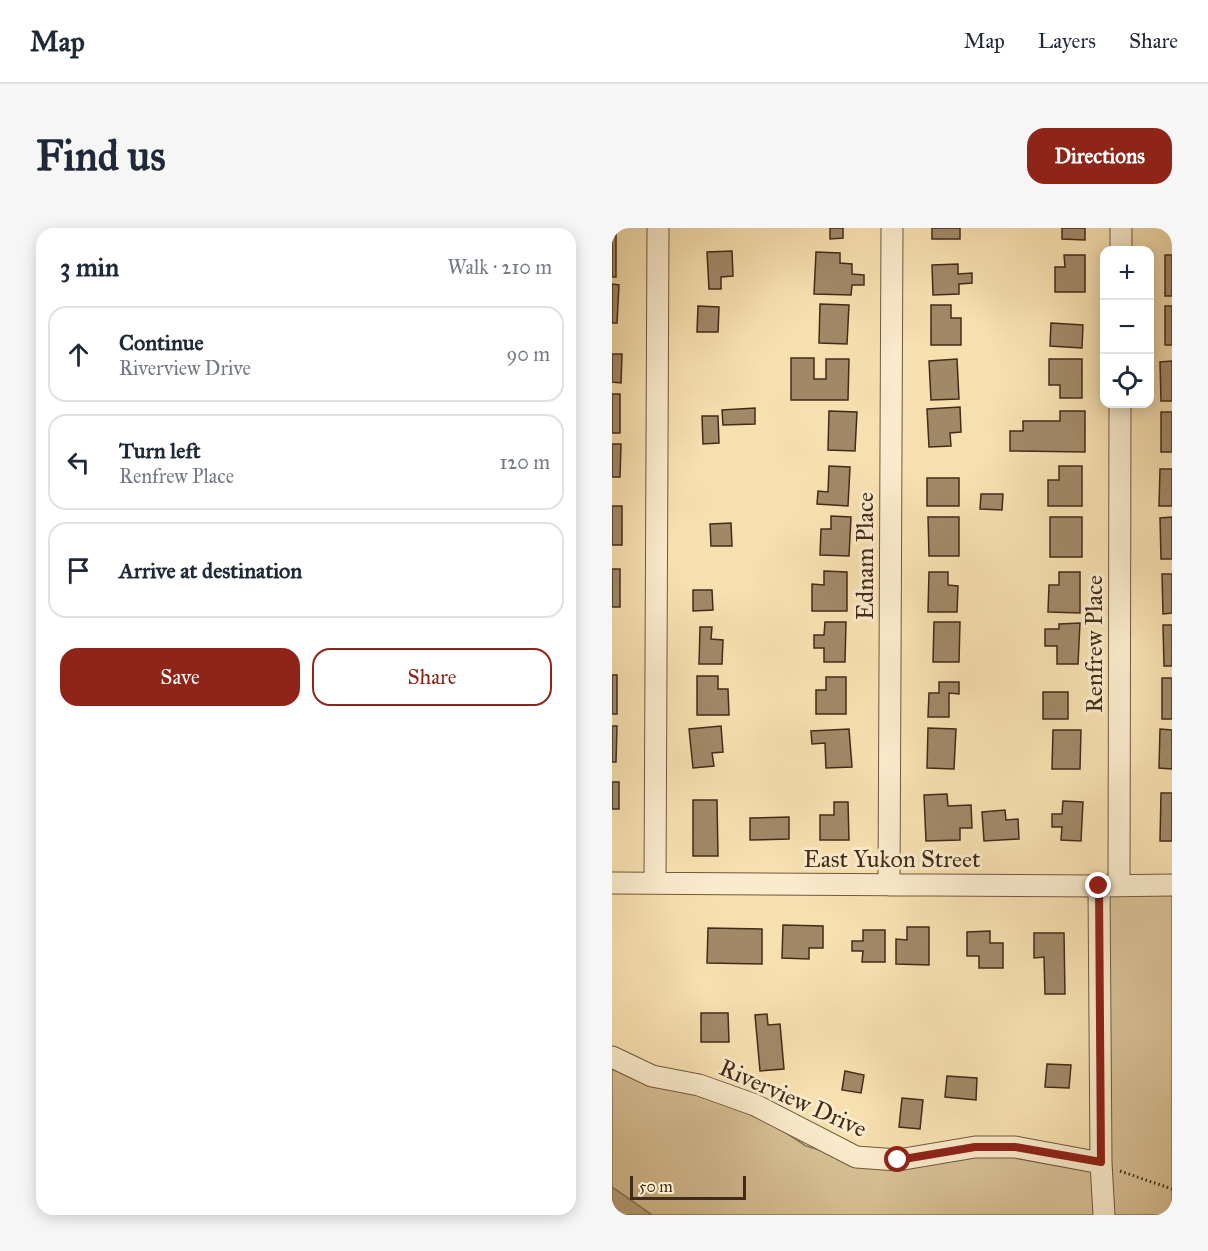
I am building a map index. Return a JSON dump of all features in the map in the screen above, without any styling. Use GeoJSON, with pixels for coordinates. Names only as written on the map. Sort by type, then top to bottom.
{"type":"FeatureCollection","features":[{"type":"Feature","properties":{"kind":"street"},"geometry":{"type":"LineString","coordinates":[[655,883],[658,228]]}},
{"type":"Feature","properties":{"kind":"street","name":"Ednam Place"},"geometry":{"type":"LineString","coordinates":[[889,885],[892,228]]}},
{"type":"Feature","properties":{"kind":"street"},"geometry":{"type":"LineString","coordinates":[[1120,228],[1120,246]]}},
{"type":"Feature","properties":{"kind":"street","name":"Renfrew Place"},"geometry":{"type":"LineString","coordinates":[[1104,1215],[1101,1162],[1120,408]]}},
{"type":"Feature","properties":{"kind":"street","name":"East Yukon Street"},"geometry":{"type":"LineString","coordinates":[[612,883],[1172,885]]}},
{"type":"Feature","properties":{"kind":"street","name":"Riverview Drive"},"geometry":{"type":"LineString","coordinates":[[612,1057],[652,1076],[699,1085],[755,1105],[856,1157],[898,1160],[975,1147],[1015,1147],[1101,1162]]}},
{"type":"Feature","properties":{"kind":"path"},"geometry":{"type":"LineString","coordinates":[[1101,1162],[1172,1188]]}},
{"type":"Feature","properties":{"kind":"shaded area"},"geometry":{"type":"Polygon","coordinates":[[[1172,894],[1172,1215],[1112,1215],[1107,895],[1172,894]]]}},
{"type":"Feature","properties":{"kind":"shaded area"},"geometry":{"type":"Polygon","coordinates":[[[612,1064],[757,1114],[806,1146],[874,1166],[962,1154],[1013,1155],[1094,1165],[1097,1215],[652,1215],[612,1187],[612,1064]]]}},
{"type":"Feature","properties":{"kind":"shaded area"},"geometry":{"type":"Polygon","coordinates":[[[612,1187],[652,1215],[612,1215],[612,1187]]]}},
{"type":"Feature","properties":{"kind":"building"},"geometry":{"type":"Polygon","coordinates":[[[830,228],[843,228],[843,238],[830,239],[830,228]]]}},
{"type":"Feature","properties":{"kind":"building"},"geometry":{"type":"Polygon","coordinates":[[[932,228],[960,228],[960,239],[932,239],[932,228]]]}},
{"type":"Feature","properties":{"kind":"building"},"geometry":{"type":"Polygon","coordinates":[[[1062,228],[1085,228],[1085,240],[1062,239],[1062,228]]]}},
{"type":"Feature","properties":{"kind":"building"},"geometry":{"type":"Polygon","coordinates":[[[612,232],[616,232],[616,277],[612,277],[612,232]]]}},
{"type":"Feature","properties":{"kind":"building"},"geometry":{"type":"Polygon","coordinates":[[[732,251],[733,276],[721,277],[721,289],[709,289],[707,252],[732,251]]]}},
{"type":"Feature","properties":{"kind":"building"},"geometry":{"type":"Polygon","coordinates":[[[816,252],[840,253],[840,263],[852,264],[852,274],[864,275],[864,285],[852,285],[851,295],[814,294],[816,252]]]}},
{"type":"Feature","properties":{"kind":"building"},"geometry":{"type":"Polygon","coordinates":[[[1064,255],[1085,255],[1085,292],[1055,292],[1055,267],[1065,267],[1064,255]]]}},
{"type":"Feature","properties":{"kind":"building"},"geometry":{"type":"Polygon","coordinates":[[[1165,255],[1172,255],[1172,296],[1165,296],[1165,255]]]}},
{"type":"Feature","properties":{"kind":"building"},"geometry":{"type":"Polygon","coordinates":[[[958,264],[958,274],[972,273],[972,283],[959,284],[959,294],[933,295],[932,265],[958,264]]]}},
{"type":"Feature","properties":{"kind":"building"},"geometry":{"type":"Polygon","coordinates":[[[612,284],[619,285],[617,323],[612,323],[612,284]]]}},
{"type":"Feature","properties":{"kind":"building"},"geometry":{"type":"Polygon","coordinates":[[[820,304],[849,305],[847,344],[819,343],[820,304]]]}},
{"type":"Feature","properties":{"kind":"building"},"geometry":{"type":"Polygon","coordinates":[[[931,305],[951,305],[951,318],[961,318],[961,345],[931,345],[931,305]]]}},
{"type":"Feature","properties":{"kind":"building"},"geometry":{"type":"Polygon","coordinates":[[[698,306],[719,307],[718,332],[697,332],[698,306]]]}},
{"type":"Feature","properties":{"kind":"building"},"geometry":{"type":"Polygon","coordinates":[[[1165,306],[1172,306],[1172,345],[1165,345],[1165,306]]]}},
{"type":"Feature","properties":{"kind":"building"},"geometry":{"type":"Polygon","coordinates":[[[1051,323],[1083,325],[1082,348],[1050,346],[1051,323]]]}},
{"type":"Feature","properties":{"kind":"building"},"geometry":{"type":"Polygon","coordinates":[[[612,354],[622,354],[621,383],[612,382],[612,354]]]}},
{"type":"Feature","properties":{"kind":"building"},"geometry":{"type":"Polygon","coordinates":[[[791,358],[814,358],[814,379],[826,379],[826,359],[849,359],[848,400],[791,400],[791,358]]]}},
{"type":"Feature","properties":{"kind":"building"},"geometry":{"type":"Polygon","coordinates":[[[957,359],[959,399],[931,400],[929,361],[957,359]]]}},
{"type":"Feature","properties":{"kind":"building"},"geometry":{"type":"Polygon","coordinates":[[[1049,359],[1082,359],[1082,398],[1060,398],[1060,385],[1049,385],[1049,359]]]}},
{"type":"Feature","properties":{"kind":"building"},"geometry":{"type":"Polygon","coordinates":[[[1172,361],[1172,401],[1161,401],[1160,362],[1172,361]]]}},
{"type":"Feature","properties":{"kind":"building"},"geometry":{"type":"Polygon","coordinates":[[[612,394],[620,394],[620,433],[612,433],[612,394]]]}},
{"type":"Feature","properties":{"kind":"building"},"geometry":{"type":"Polygon","coordinates":[[[960,407],[961,432],[950,433],[951,446],[929,447],[927,409],[960,407]]]}},
{"type":"Feature","properties":{"kind":"building"},"geometry":{"type":"Polygon","coordinates":[[[755,408],[755,424],[723,425],[722,410],[755,408]]]}},
{"type":"Feature","properties":{"kind":"building"},"geometry":{"type":"Polygon","coordinates":[[[829,411],[857,412],[855,451],[828,450],[829,411]]]}},
{"type":"Feature","properties":{"kind":"building"},"geometry":{"type":"Polygon","coordinates":[[[1060,411],[1085,411],[1085,452],[1010,451],[1010,431],[1023,431],[1023,421],[1060,421],[1060,411]]]}},
{"type":"Feature","properties":{"kind":"building"},"geometry":{"type":"Polygon","coordinates":[[[1161,412],[1172,412],[1172,452],[1161,452],[1161,412]]]}},
{"type":"Feature","properties":{"kind":"building"},"geometry":{"type":"Polygon","coordinates":[[[702,416],[718,416],[719,443],[703,444],[702,416]]]}},
{"type":"Feature","properties":{"kind":"building"},"geometry":{"type":"Polygon","coordinates":[[[612,444],[621,444],[620,477],[612,477],[612,444]]]}},
{"type":"Feature","properties":{"kind":"building"},"geometry":{"type":"Polygon","coordinates":[[[829,466],[850,467],[848,506],[817,504],[818,491],[828,492],[829,466]]]}},
{"type":"Feature","properties":{"kind":"building"},"geometry":{"type":"Polygon","coordinates":[[[1059,466],[1082,466],[1082,506],[1048,506],[1048,480],[1059,480],[1059,466]]]}},
{"type":"Feature","properties":{"kind":"building"},"geometry":{"type":"Polygon","coordinates":[[[1160,469],[1172,469],[1172,506],[1159,506],[1160,469]]]}},
{"type":"Feature","properties":{"kind":"building"},"geometry":{"type":"Polygon","coordinates":[[[927,478],[959,478],[959,506],[927,506],[927,478]]]}},
{"type":"Feature","properties":{"kind":"building"},"geometry":{"type":"Polygon","coordinates":[[[981,494],[1003,494],[1002,510],[980,509],[981,494]]]}},
{"type":"Feature","properties":{"kind":"building"},"geometry":{"type":"Polygon","coordinates":[[[612,506],[622,506],[622,545],[612,545],[612,506]]]}},
{"type":"Feature","properties":{"kind":"building"},"geometry":{"type":"Polygon","coordinates":[[[831,516],[851,517],[849,556],[820,555],[821,529],[831,529],[831,516]]]}},
{"type":"Feature","properties":{"kind":"building"},"geometry":{"type":"Polygon","coordinates":[[[928,517],[959,517],[959,556],[929,556],[928,517]]]}},
{"type":"Feature","properties":{"kind":"building"},"geometry":{"type":"Polygon","coordinates":[[[1050,517],[1082,517],[1082,557],[1050,557],[1050,517]]]}},
{"type":"Feature","properties":{"kind":"building"},"geometry":{"type":"Polygon","coordinates":[[[1172,517],[1172,559],[1161,559],[1160,518],[1172,517]]]}},
{"type":"Feature","properties":{"kind":"building"},"geometry":{"type":"Polygon","coordinates":[[[731,523],[732,546],[711,546],[710,524],[731,523]]]}},
{"type":"Feature","properties":{"kind":"building"},"geometry":{"type":"Polygon","coordinates":[[[612,569],[620,569],[620,607],[612,607],[612,569]]]}},
{"type":"Feature","properties":{"kind":"building"},"geometry":{"type":"Polygon","coordinates":[[[824,571],[847,572],[847,611],[812,611],[812,584],[824,585],[824,571]]]}},
{"type":"Feature","properties":{"kind":"building"},"geometry":{"type":"Polygon","coordinates":[[[929,572],[948,572],[948,585],[958,586],[957,612],[928,612],[929,572]]]}},
{"type":"Feature","properties":{"kind":"building"},"geometry":{"type":"Polygon","coordinates":[[[1059,572],[1080,572],[1080,613],[1048,612],[1049,585],[1059,585],[1059,572]]]}},
{"type":"Feature","properties":{"kind":"building"},"geometry":{"type":"Polygon","coordinates":[[[1162,574],[1172,574],[1172,613],[1163,614],[1162,574]]]}},
{"type":"Feature","properties":{"kind":"building"},"geometry":{"type":"Polygon","coordinates":[[[693,590],[712,590],[713,610],[693,611],[693,590]]]}},
{"type":"Feature","properties":{"kind":"building"},"geometry":{"type":"Polygon","coordinates":[[[825,622],[846,622],[845,662],[824,662],[824,648],[814,648],[814,635],[824,635],[825,622]]]}},
{"type":"Feature","properties":{"kind":"building"},"geometry":{"type":"Polygon","coordinates":[[[934,622],[960,622],[959,662],[933,662],[934,622]]]}},
{"type":"Feature","properties":{"kind":"building"},"geometry":{"type":"Polygon","coordinates":[[[1080,623],[1078,664],[1057,664],[1057,646],[1045,646],[1045,629],[1059,629],[1059,624],[1080,623]]]}},
{"type":"Feature","properties":{"kind":"building"},"geometry":{"type":"Polygon","coordinates":[[[1163,625],[1172,625],[1172,666],[1164,666],[1163,625]]]}},
{"type":"Feature","properties":{"kind":"building"},"geometry":{"type":"Polygon","coordinates":[[[700,627],[712,627],[711,639],[723,640],[722,664],[699,664],[700,627]]]}},
{"type":"Feature","properties":{"kind":"building"},"geometry":{"type":"Polygon","coordinates":[[[612,675],[617,675],[617,714],[612,714],[612,675]]]}},
{"type":"Feature","properties":{"kind":"building"},"geometry":{"type":"Polygon","coordinates":[[[697,676],[718,676],[718,689],[728,689],[729,715],[697,715],[697,676]]]}},
{"type":"Feature","properties":{"kind":"building"},"geometry":{"type":"Polygon","coordinates":[[[826,677],[846,677],[846,714],[816,714],[816,690],[826,690],[826,677]]]}},
{"type":"Feature","properties":{"kind":"building"},"geometry":{"type":"Polygon","coordinates":[[[1162,678],[1172,678],[1172,719],[1162,719],[1162,678]]]}},
{"type":"Feature","properties":{"kind":"building"},"geometry":{"type":"Polygon","coordinates":[[[939,682],[959,682],[959,694],[949,693],[949,717],[928,717],[929,693],[939,693],[939,682]]]}},
{"type":"Feature","properties":{"kind":"building"},"geometry":{"type":"Polygon","coordinates":[[[1043,692],[1068,692],[1068,719],[1043,719],[1043,692]]]}},
{"type":"Feature","properties":{"kind":"building"},"geometry":{"type":"Polygon","coordinates":[[[612,726],[617,726],[616,762],[612,762],[612,726]]]}},
{"type":"Feature","properties":{"kind":"building"},"geometry":{"type":"Polygon","coordinates":[[[721,726],[723,752],[712,753],[714,766],[693,768],[689,729],[721,726]]]}},
{"type":"Feature","properties":{"kind":"building"},"geometry":{"type":"Polygon","coordinates":[[[928,728],[956,729],[954,769],[927,768],[928,728]]]}},
{"type":"Feature","properties":{"kind":"building"},"geometry":{"type":"Polygon","coordinates":[[[849,729],[852,767],[826,768],[825,743],[812,744],[811,731],[849,729]]]}},
{"type":"Feature","properties":{"kind":"building"},"geometry":{"type":"Polygon","coordinates":[[[1160,729],[1172,730],[1172,769],[1159,768],[1160,729]]]}},
{"type":"Feature","properties":{"kind":"building"},"geometry":{"type":"Polygon","coordinates":[[[1053,730],[1081,730],[1080,769],[1052,769],[1053,730]]]}},
{"type":"Feature","properties":{"kind":"building"},"geometry":{"type":"Polygon","coordinates":[[[612,782],[619,782],[619,809],[612,809],[612,782]]]}},
{"type":"Feature","properties":{"kind":"building"},"geometry":{"type":"Polygon","coordinates":[[[1161,793],[1172,793],[1172,841],[1160,841],[1161,793]]]}},
{"type":"Feature","properties":{"kind":"building"},"geometry":{"type":"Polygon","coordinates":[[[947,794],[948,806],[971,805],[972,828],[960,828],[960,840],[926,841],[924,795],[947,794]]]}},
{"type":"Feature","properties":{"kind":"building"},"geometry":{"type":"Polygon","coordinates":[[[693,800],[717,800],[718,856],[693,856],[693,800]]]}},
{"type":"Feature","properties":{"kind":"building"},"geometry":{"type":"Polygon","coordinates":[[[1063,801],[1083,802],[1081,841],[1061,840],[1062,827],[1052,827],[1052,814],[1062,814],[1063,801]]]}},
{"type":"Feature","properties":{"kind":"building"},"geometry":{"type":"Polygon","coordinates":[[[834,802],[848,802],[849,840],[820,840],[820,815],[834,815],[834,802]]]}},
{"type":"Feature","properties":{"kind":"building"},"geometry":{"type":"Polygon","coordinates":[[[1005,810],[1006,820],[1018,819],[1019,839],[984,841],[982,812],[1005,810]]]}},
{"type":"Feature","properties":{"kind":"building"},"geometry":{"type":"Polygon","coordinates":[[[789,817],[789,839],[750,840],[750,818],[789,817]]]}},
{"type":"Feature","properties":{"kind":"building"},"geometry":{"type":"Polygon","coordinates":[[[783,925],[823,926],[823,948],[809,948],[809,959],[782,958],[783,925]]]}},
{"type":"Feature","properties":{"kind":"building"},"geometry":{"type":"Polygon","coordinates":[[[907,927],[929,927],[929,965],[896,964],[896,939],[907,940],[907,927]]]}},
{"type":"Feature","properties":{"kind":"building"},"geometry":{"type":"Polygon","coordinates":[[[708,928],[762,929],[762,964],[707,963],[708,928]]]}},
{"type":"Feature","properties":{"kind":"building"},"geometry":{"type":"Polygon","coordinates":[[[863,930],[885,930],[885,962],[862,962],[863,951],[852,951],[852,941],[863,941],[863,930]]]}},
{"type":"Feature","properties":{"kind":"building"},"geometry":{"type":"Polygon","coordinates":[[[990,931],[990,943],[1003,943],[1003,968],[979,968],[979,956],[967,956],[967,932],[990,931]]]}},
{"type":"Feature","properties":{"kind":"building"},"geometry":{"type":"Polygon","coordinates":[[[1034,933],[1064,933],[1065,994],[1045,994],[1044,957],[1034,958],[1034,933]]]}},
{"type":"Feature","properties":{"kind":"building"},"geometry":{"type":"Polygon","coordinates":[[[701,1013],[728,1013],[729,1042],[701,1042],[701,1013]]]}},
{"type":"Feature","properties":{"kind":"building"},"geometry":{"type":"Polygon","coordinates":[[[767,1014],[768,1025],[780,1024],[784,1069],[760,1071],[755,1015],[767,1014]]]}},
{"type":"Feature","properties":{"kind":"building"},"geometry":{"type":"Polygon","coordinates":[[[1047,1064],[1071,1065],[1069,1088],[1045,1087],[1047,1064]]]}},
{"type":"Feature","properties":{"kind":"building"},"geometry":{"type":"Polygon","coordinates":[[[845,1071],[864,1075],[861,1093],[842,1090],[845,1071]]]}},
{"type":"Feature","properties":{"kind":"building"},"geometry":{"type":"Polygon","coordinates":[[[947,1076],[977,1078],[976,1100],[945,1097],[947,1076]]]}},
{"type":"Feature","properties":{"kind":"building"},"geometry":{"type":"Polygon","coordinates":[[[902,1098],[923,1100],[920,1129],[899,1127],[902,1098]]]}},
{"type":"Feature","properties":{"kind":"route"},"geometry":{"type":"LineString","coordinates":[[898,1160],[975,1147],[1015,1147],[1101,1162],[1099,886]]}}]}
